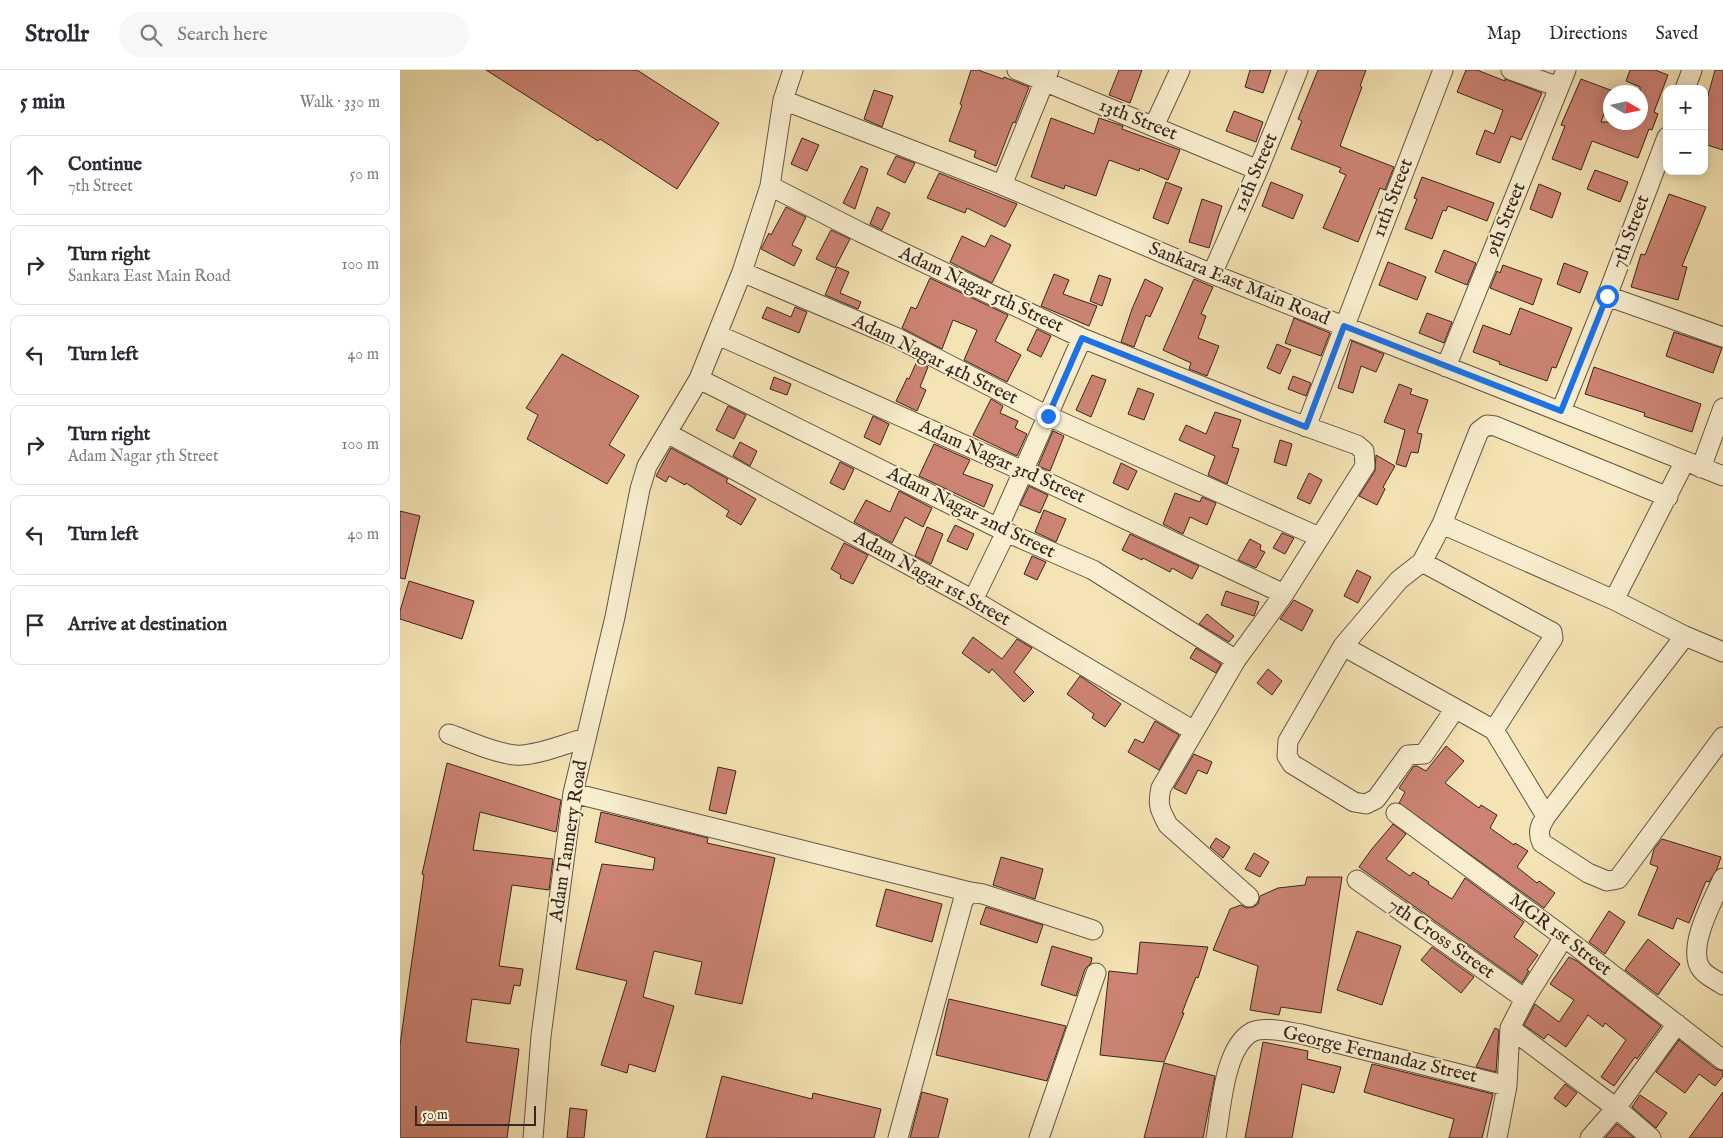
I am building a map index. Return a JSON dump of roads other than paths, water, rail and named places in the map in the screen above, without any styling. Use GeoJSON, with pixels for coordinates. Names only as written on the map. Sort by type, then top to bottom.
{"type":"FeatureCollection","features":[{"type":"Feature","properties":{"kind":"street","name":"Adam Tannery Road"},"geometry":{"type":"LineString","coordinates":[[533,1138],[541,1036],[572,793],[615,617],[640,489],[647,466],[699,379],[742,272],[770,186],[783,100],[793,70]]}},
{"type":"Feature","properties":{"kind":"street","name":"13th Street"},"geometry":{"type":"LineString","coordinates":[[1017,70],[1047,76],[1154,126],[1258,170]]}},
{"type":"Feature","properties":{"kind":"street"},"geometry":{"type":"LineString","coordinates":[[1154,126],[1180,70]]}},
{"type":"Feature","properties":{"kind":"street","name":"12th Street"},"geometry":{"type":"LineString","coordinates":[[1212,274],[1258,170],[1298,70]]}},
{"type":"Feature","properties":{"kind":"street","name":"11th Street"},"geometry":{"type":"LineString","coordinates":[[1306,427],[1443,70]]}},
{"type":"Feature","properties":{"kind":"street"},"geometry":{"type":"LineString","coordinates":[[1511,70],[1562,78]]}},
{"type":"Feature","properties":{"kind":"street"},"geometry":{"type":"LineString","coordinates":[[1686,85],[1692,70]]}},
{"type":"Feature","properties":{"kind":"street"},"geometry":{"type":"LineString","coordinates":[[1002,185],[1047,76]]}},
{"type":"Feature","properties":{"kind":"street","name":"9th Street"},"geometry":{"type":"LineString","coordinates":[[1446,367],[1562,78]]}},
{"type":"Feature","properties":{"kind":"street","name":"Sankara East Main Road"},"geometry":{"type":"LineString","coordinates":[[783,100],[1002,185],[1212,274],[1723,476]]}},
{"type":"Feature","properties":{"kind":"street","name":"7th Street"},"geometry":{"type":"LineString","coordinates":[[1561,411],[1663,148]]}},
{"type":"Feature","properties":{"kind":"street","name":"Adam Nagar 5th Street"},"geometry":{"type":"LineString","coordinates":[[770,186],[860,232],[1082,338],[1306,427],[1357,445],[1364,451],[1365,466],[1319,537]]}},
{"type":"Feature","properties":{"kind":"street","name":"Adam Nagar 4th Street"},"geometry":{"type":"LineString","coordinates":[[742,272],[894,337],[1048,416],[1319,537]]}},
{"type":"Feature","properties":{"kind":"street"},"geometry":{"type":"LineString","coordinates":[[1607,296],[1723,337]]}},
{"type":"Feature","properties":{"kind":"street","name":"Adam Nagar 3rd Street"},"geometry":{"type":"LineString","coordinates":[[718,335],[1023,471],[1284,594]]}},
{"type":"Feature","properties":{"kind":"street"},"geometry":{"type":"LineString","coordinates":[[973,600],[1002,530],[1023,471],[1082,338]]}},
{"type":"Feature","properties":{"kind":"street","name":"Adam Nagar 2nd Street"},"geometry":{"type":"LineString","coordinates":[[699,379],[1002,530],[1093,570],[1236,660]]}},
{"type":"Feature","properties":{"kind":"street"},"geometry":{"type":"LineString","coordinates":[[1614,600],[1668,497],[1693,465],[1723,408]]}},
{"type":"Feature","properties":{"kind":"street"},"geometry":{"type":"LineString","coordinates":[[1455,709],[1424,754],[1408,755],[1376,799],[1366,804],[1354,802],[1292,764],[1287,756],[1288,741],[1343,646],[1399,580],[1422,562],[1442,524],[1479,431],[1487,425],[1495,426],[1668,497]]}},
{"type":"Feature","properties":{"kind":"street","name":"Adam Nagar 1st Street"},"geometry":{"type":"LineString","coordinates":[[667,433],[973,600],[1194,731]]}},
{"type":"Feature","properties":{"kind":"street"},"geometry":{"type":"LineString","coordinates":[[1442,524],[1614,600],[1685,636],[1723,652]]}},
{"type":"Feature","properties":{"kind":"street"},"geometry":{"type":"LineString","coordinates":[[1249,896],[1168,824],[1160,810],[1158,800],[1162,788],[1236,660],[1284,594],[1319,537]]}},
{"type":"Feature","properties":{"kind":"street"},"geometry":{"type":"LineString","coordinates":[[1422,562],[1552,632],[1553,638],[1494,730]]}},
{"type":"Feature","properties":{"kind":"street"},"geometry":{"type":"LineString","coordinates":[[1685,636],[1546,816],[1540,827],[1539,836],[1542,843],[1588,873],[1607,881],[1618,879],[1723,737]]}},
{"type":"Feature","properties":{"kind":"street"},"geometry":{"type":"LineString","coordinates":[[1343,646],[1494,730],[1546,816]]}},
{"type":"Feature","properties":{"kind":"street"},"geometry":{"type":"LineString","coordinates":[[449,734],[516,756],[586,738]]}},
{"type":"Feature","properties":{"kind":"street"},"geometry":{"type":"LineString","coordinates":[[572,793],[983,894],[1093,930]]}},
{"type":"Feature","properties":{"kind":"street","name":"MGR 1st Street"},"geometry":{"type":"LineString","coordinates":[[1396,813],[1564,937],[1723,1060]]}},
{"type":"Feature","properties":{"kind":"street"},"geometry":{"type":"LineString","coordinates":[[1723,878],[1698,934],[1698,961],[1701,969],[1706,975],[1723,985]]}},
{"type":"Feature","properties":{"kind":"street","name":"7th Cross Street"},"geometry":{"type":"LineString","coordinates":[[1357,880],[1525,999]]}},
{"type":"Feature","properties":{"kind":"street"},"geometry":{"type":"LineString","coordinates":[[898,1138],[962,901],[970,892]]}},
{"type":"Feature","properties":{"kind":"street"},"geometry":{"type":"LineString","coordinates":[[1497,1138],[1507,1086],[1510,1028],[1525,999],[1564,937]]}},
{"type":"Feature","properties":{"kind":"street"},"geometry":{"type":"LineString","coordinates":[[1039,1138],[1096,973]]}},
{"type":"Feature","properties":{"kind":"street"},"geometry":{"type":"LineString","coordinates":[[1590,1138],[1616,1108],[1677,1024]]}},
{"type":"Feature","properties":{"kind":"street"},"geometry":{"type":"LineString","coordinates":[[1510,1028],[1616,1108],[1651,1138]]}},
{"type":"Feature","properties":{"kind":"street","name":"George Fernandaz Street"},"geometry":{"type":"LineString","coordinates":[[1216,1138],[1228,1068],[1235,1048],[1252,1032],[1272,1029],[1301,1034],[1507,1086]]}}]}
